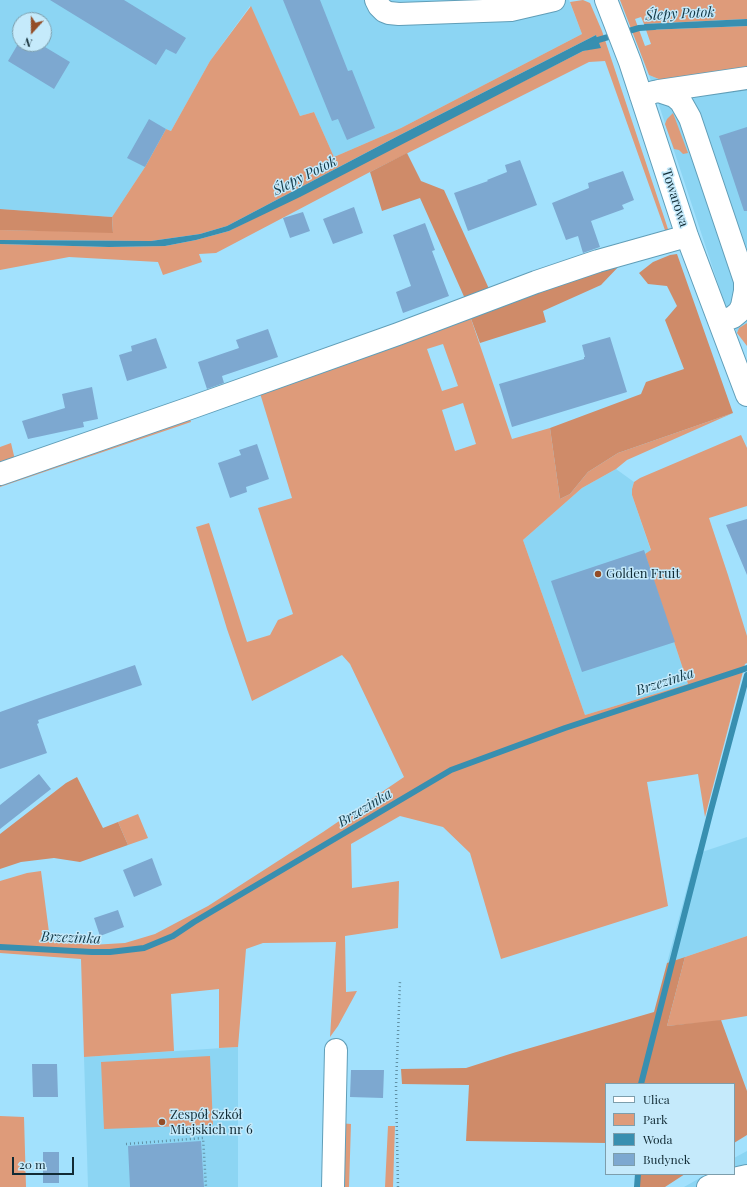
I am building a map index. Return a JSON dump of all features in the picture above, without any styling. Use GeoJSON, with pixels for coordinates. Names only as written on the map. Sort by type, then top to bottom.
{"type":"FeatureCollection","features":[{"type":"Feature","properties":{"kind":"street"},"geometry":{"type":"LineString","coordinates":[[376,0],[381,8],[393,14],[511,10],[554,0]]}},
{"type":"Feature","properties":{"kind":"street","name":"Towarowa"},"geometry":{"type":"LineString","coordinates":[[608,5],[630,62],[650,94],[687,236],[747,395]]}},
{"type":"Feature","properties":{"kind":"street"},"geometry":{"type":"LineString","coordinates":[[650,94],[747,78]]}},
{"type":"Feature","properties":{"kind":"street"},"geometry":{"type":"LineString","coordinates":[[650,94],[674,96],[681,102],[690,118],[745,281],[746,291],[739,312],[733,317],[720,322]]}},
{"type":"Feature","properties":{"kind":"street"},"geometry":{"type":"LineString","coordinates":[[0,474],[200,405],[398,334],[536,282],[598,261],[687,236]]}},
{"type":"Feature","properties":{"kind":"street"},"geometry":{"type":"LineString","coordinates":[[334,1187],[336,1050]]}},
{"type":"Feature","properties":{"kind":"street"},"geometry":{"type":"LineString","coordinates":[[708,1187],[720,1182],[747,1176]]}},
{"type":"Feature","properties":{"kind":"path"},"geometry":{"type":"LineString","coordinates":[[398,1187],[396,1087],[400,980]]}},
{"type":"Feature","properties":{"kind":"path"},"geometry":{"type":"LineString","coordinates":[[126,1144],[203,1138],[206,1187]]}},
{"type":"Feature","properties":{"kind":"shaded area"},"geometry":{"type":"Polygon","coordinates":[[[0,0],[569,0],[582,34],[401,128],[334,157],[314,112],[300,116],[250,6],[210,61],[171,131],[166,129],[145,167],[112,217],[0,209],[0,0]]]}},
{"type":"Feature","properties":{"kind":"shaded area"},"geometry":{"type":"Polygon","coordinates":[[[747,67],[747,323],[739,328],[737,333],[723,299],[649,75],[661,80],[747,67]]]}},
{"type":"Feature","properties":{"kind":"shaded area"},"geometry":{"type":"Polygon","coordinates":[[[407,153],[421,181],[444,190],[490,291],[466,301],[420,198],[382,211],[370,172],[407,153]]]}},
{"type":"Feature","properties":{"kind":"shaded area"},"geometry":{"type":"Polygon","coordinates":[[[0,209],[112,217],[113,233],[0,230],[0,209]]]}},
{"type":"Feature","properties":{"kind":"shaded area"},"geometry":{"type":"Polygon","coordinates":[[[677,254],[733,413],[618,453],[588,472],[570,494],[560,499],[550,428],[641,394],[646,382],[684,369],[665,320],[677,306],[667,286],[648,284],[639,273],[653,262],[670,255],[677,254]]]}},
{"type":"Feature","properties":{"kind":"shaded area"},"geometry":{"type":"Polygon","coordinates":[[[622,263],[601,285],[543,311],[546,322],[480,343],[470,316],[622,263]]]}},
{"type":"Feature","properties":{"kind":"shaded area"},"geometry":{"type":"Polygon","coordinates":[[[616,469],[634,482],[632,495],[651,551],[645,554],[688,684],[585,715],[523,540],[582,488],[616,469]]]}},
{"type":"Feature","properties":{"kind":"shaded area"},"geometry":{"type":"Polygon","coordinates":[[[77,777],[103,828],[118,822],[128,845],[80,862],[54,858],[21,862],[0,869],[0,834],[66,783],[77,777]]]}},
{"type":"Feature","properties":{"kind":"shaded area"},"geometry":{"type":"Polygon","coordinates":[[[747,837],[747,936],[667,963],[696,854],[747,837]]]}},
{"type":"Feature","properties":{"kind":"shaded area"},"geometry":{"type":"Polygon","coordinates":[[[685,957],[667,1026],[721,1020],[747,1091],[747,1135],[735,1142],[735,1083],[605,1083],[605,1143],[466,1141],[469,1085],[402,1084],[401,1069],[466,1068],[654,1012],[667,963],[685,957]]]}},
{"type":"Feature","properties":{"kind":"shaded area","name":"Zespół Szkół Miejskich nr 6"},"geometry":{"type":"Polygon","coordinates":[[[238,1047],[238,1187],[88,1187],[84,1057],[238,1047]]]}},
{"type":"Feature","properties":{"kind":"shaded area"},"geometry":{"type":"Polygon","coordinates":[[[747,1151],[747,1187],[684,1187],[705,1175],[735,1175],[735,1157],[747,1151]]]}},
{"type":"Feature","properties":{"kind":"shaded area"},"geometry":{"type":"Polygon","coordinates":[[[635,1175],[683,1175],[665,1187],[635,1187],[635,1175]]]}},
{"type":"Feature","properties":{"kind":"green space"},"geometry":{"type":"Polygon","coordinates":[[[583,0],[590,3],[602,31],[669,232],[666,233],[605,61],[589,62],[370,172],[216,253],[199,254],[202,262],[163,275],[158,262],[69,257],[0,270],[0,244],[109,247],[165,246],[196,240],[229,231],[583,51],[600,47],[596,35],[398,136],[227,226],[200,234],[151,241],[0,240],[0,230],[113,232],[112,217],[145,167],[166,129],[171,131],[210,61],[251,6],[300,116],[314,112],[334,157],[401,128],[582,34],[570,2],[583,0]]]}},
{"type":"Feature","properties":{"kind":"green space"},"geometry":{"type":"Polygon","coordinates":[[[620,0],[747,0],[747,19],[644,24],[641,17],[635,19],[645,46],[651,44],[646,30],[747,26],[747,67],[661,80],[649,75],[620,0]]]}},
{"type":"Feature","properties":{"kind":"green space"},"geometry":{"type":"Polygon","coordinates":[[[673,113],[688,153],[683,154],[679,150],[674,149],[665,124],[667,119],[673,113]]]}},
{"type":"Feature","properties":{"kind":"green space"},"geometry":{"type":"Polygon","coordinates":[[[470,316],[512,439],[550,428],[560,499],[570,494],[588,472],[618,453],[733,413],[627,460],[616,469],[582,488],[523,540],[585,715],[688,684],[645,554],[651,550],[632,495],[632,489],[634,482],[640,478],[741,435],[747,448],[747,506],[709,518],[747,636],[747,663],[745,664],[705,817],[698,774],[647,782],[668,906],[501,959],[470,853],[443,827],[400,816],[351,844],[352,888],[399,881],[398,928],[345,936],[346,992],[357,991],[338,1026],[330,1037],[336,942],[263,943],[246,949],[238,1047],[219,1048],[219,989],[171,994],[174,1051],[84,1057],[81,959],[0,953],[0,881],[27,873],[41,871],[50,940],[89,939],[91,945],[125,943],[155,934],[208,906],[323,832],[404,777],[350,664],[342,655],[252,701],[227,629],[196,527],[209,523],[247,642],[270,635],[278,620],[293,614],[258,508],[292,498],[259,390],[470,316]],[[443,344],[427,349],[442,391],[458,386],[443,344]],[[463,403],[442,410],[455,451],[476,444],[463,403]]]}},
{"type":"Feature","properties":{"kind":"green space"},"geometry":{"type":"Polygon","coordinates":[[[747,323],[747,346],[737,333],[739,328],[747,323]]]}},
{"type":"Feature","properties":{"kind":"green space"},"geometry":{"type":"Polygon","coordinates":[[[189,416],[191,422],[0,487],[0,481],[189,416]]]}},
{"type":"Feature","properties":{"kind":"green space"},"geometry":{"type":"Polygon","coordinates":[[[11,443],[15,460],[0,470],[0,447],[11,443]]]}},
{"type":"Feature","properties":{"kind":"green space"},"geometry":{"type":"Polygon","coordinates":[[[138,814],[148,838],[128,845],[118,822],[138,814]]]}},
{"type":"Feature","properties":{"kind":"green space"},"geometry":{"type":"Polygon","coordinates":[[[747,936],[747,1016],[711,1022],[667,1026],[685,957],[747,936]]]}},
{"type":"Feature","properties":{"kind":"green space"},"geometry":{"type":"Polygon","coordinates":[[[210,1056],[213,1125],[104,1129],[101,1062],[210,1056]]]}},
{"type":"Feature","properties":{"kind":"green space"},"geometry":{"type":"Polygon","coordinates":[[[0,1116],[24,1117],[26,1187],[0,1187],[0,1116]]]}},
{"type":"Feature","properties":{"kind":"green space"},"geometry":{"type":"Polygon","coordinates":[[[338,1123],[351,1124],[349,1187],[338,1187],[338,1123]]]}},
{"type":"Feature","properties":{"kind":"green space"},"geometry":{"type":"Polygon","coordinates":[[[388,1126],[395,1126],[393,1187],[385,1187],[388,1126]]]}},
{"type":"Feature","properties":{"kind":"water"},"geometry":{"type":"Polygon","coordinates":[[[747,19],[747,26],[646,30],[644,24],[747,19]]]}},
{"type":"Feature","properties":{"kind":"water"},"geometry":{"type":"Polygon","coordinates":[[[596,35],[601,48],[583,51],[300,197],[229,231],[196,240],[165,246],[109,247],[0,244],[0,240],[151,241],[200,234],[227,226],[398,136],[596,35]]]}},
{"type":"Feature","properties":{"kind":"building"},"geometry":{"type":"Polygon","coordinates":[[[50,0],[124,0],[186,38],[176,54],[166,49],[156,65],[50,0]]]}},
{"type":"Feature","properties":{"kind":"building"},"geometry":{"type":"Polygon","coordinates":[[[283,0],[320,0],[348,71],[352,70],[375,128],[347,140],[338,119],[332,121],[283,0]]]}},
{"type":"Feature","properties":{"kind":"building"},"geometry":{"type":"Polygon","coordinates":[[[52,51],[70,62],[54,89],[8,61],[13,52],[52,51]]]}},
{"type":"Feature","properties":{"kind":"building"},"geometry":{"type":"Polygon","coordinates":[[[149,119],[166,129],[145,167],[127,158],[149,119]]]}},
{"type":"Feature","properties":{"kind":"building"},"geometry":{"type":"Polygon","coordinates":[[[747,127],[747,211],[744,211],[719,136],[747,127]]]}},
{"type":"Feature","properties":{"kind":"building"},"geometry":{"type":"Polygon","coordinates":[[[520,160],[537,205],[468,231],[454,193],[488,181],[487,180],[507,172],[505,165],[520,160]]]}},
{"type":"Feature","properties":{"kind":"building"},"geometry":{"type":"Polygon","coordinates":[[[623,171],[634,200],[622,205],[624,209],[591,221],[600,247],[583,253],[578,236],[566,240],[552,203],[589,188],[588,183],[623,171]]]}},
{"type":"Feature","properties":{"kind":"building"},"geometry":{"type":"Polygon","coordinates":[[[354,207],[363,233],[333,244],[323,219],[354,207]]]}},
{"type":"Feature","properties":{"kind":"building"},"geometry":{"type":"Polygon","coordinates":[[[303,212],[310,231],[290,238],[283,218],[303,212]]]}},
{"type":"Feature","properties":{"kind":"building"},"geometry":{"type":"Polygon","coordinates":[[[425,223],[435,250],[432,251],[449,296],[403,313],[396,292],[411,286],[393,235],[425,223]]]}},
{"type":"Feature","properties":{"kind":"building"},"geometry":{"type":"Polygon","coordinates":[[[268,329],[278,357],[222,376],[224,383],[207,389],[198,362],[239,348],[236,340],[268,329]]]}},
{"type":"Feature","properties":{"kind":"building"},"geometry":{"type":"Polygon","coordinates":[[[610,337],[627,392],[512,427],[499,384],[584,359],[585,357],[582,345],[610,337]]]}},
{"type":"Feature","properties":{"kind":"building"},"geometry":{"type":"Polygon","coordinates":[[[156,338],[167,368],[127,381],[119,355],[132,351],[131,346],[156,338]]]}},
{"type":"Feature","properties":{"kind":"building"},"geometry":{"type":"Polygon","coordinates":[[[92,387],[98,419],[83,422],[84,427],[28,439],[22,421],[65,408],[62,394],[92,387]]]}},
{"type":"Feature","properties":{"kind":"building"},"geometry":{"type":"Polygon","coordinates":[[[257,444],[269,479],[246,487],[247,492],[230,498],[218,463],[241,455],[239,450],[257,444]]]}},
{"type":"Feature","properties":{"kind":"building"},"geometry":{"type":"Polygon","coordinates":[[[747,519],[747,575],[726,525],[747,519]]]}},
{"type":"Feature","properties":{"kind":"building"},"geometry":{"type":"Polygon","coordinates":[[[644,550],[675,642],[582,672],[551,581],[644,550]]]}},
{"type":"Feature","properties":{"kind":"building"},"geometry":{"type":"Polygon","coordinates":[[[135,665],[142,685],[38,720],[39,723],[37,724],[47,753],[0,769],[0,712],[135,665]]]}},
{"type":"Feature","properties":{"kind":"building"},"geometry":{"type":"Polygon","coordinates":[[[39,774],[51,789],[0,829],[0,805],[39,774]]]}},
{"type":"Feature","properties":{"kind":"building"},"geometry":{"type":"Polygon","coordinates":[[[152,858],[162,885],[134,897],[123,870],[152,858]]]}},
{"type":"Feature","properties":{"kind":"building"},"geometry":{"type":"Polygon","coordinates":[[[118,910],[124,927],[100,936],[94,918],[118,910]]]}},
{"type":"Feature","properties":{"kind":"building"},"geometry":{"type":"Polygon","coordinates":[[[32,1064],[57,1064],[58,1097],[33,1097],[32,1064]]]}},
{"type":"Feature","properties":{"kind":"building"},"geometry":{"type":"Polygon","coordinates":[[[351,1070],[384,1070],[383,1098],[350,1097],[351,1070]]]}},
{"type":"Feature","properties":{"kind":"building"},"geometry":{"type":"Polygon","coordinates":[[[201,1141],[204,1187],[130,1187],[128,1146],[201,1141]]]}},
{"type":"Feature","properties":{"kind":"building"},"geometry":{"type":"Polygon","coordinates":[[[43,1152],[59,1152],[59,1183],[43,1183],[43,1152]]]}},
{"type":"Feature","properties":{"kind":"waterway","name":"Ślepy Potok"},"geometry":{"type":"LineString","coordinates":[[591,44],[598,40],[639,28],[654,27]]}},
{"type":"Feature","properties":{"kind":"waterway","name":"Brzezinka"},"geometry":{"type":"LineString","coordinates":[[0,947],[92,952],[110,952],[144,948],[173,936],[194,922],[451,770],[565,728],[747,668]]}},
{"type":"Feature","properties":{"kind":"waterway"},"geometry":{"type":"LineString","coordinates":[[641,1083],[747,675]]}},
{"type":"Feature","properties":{"kind":"waterway"},"geometry":{"type":"LineString","coordinates":[[637,1187],[638,1175]]}},
{"type":"Feature","properties":{"kind":"place","name":"Golden Fruit"},"geometry":{"type":"Point","coordinates":[598,574]}},
{"type":"Feature","properties":{"kind":"place","name":"Zespół Szkół Miejskich nr 6"},"geometry":{"type":"Point","coordinates":[162,1122]}}]}
